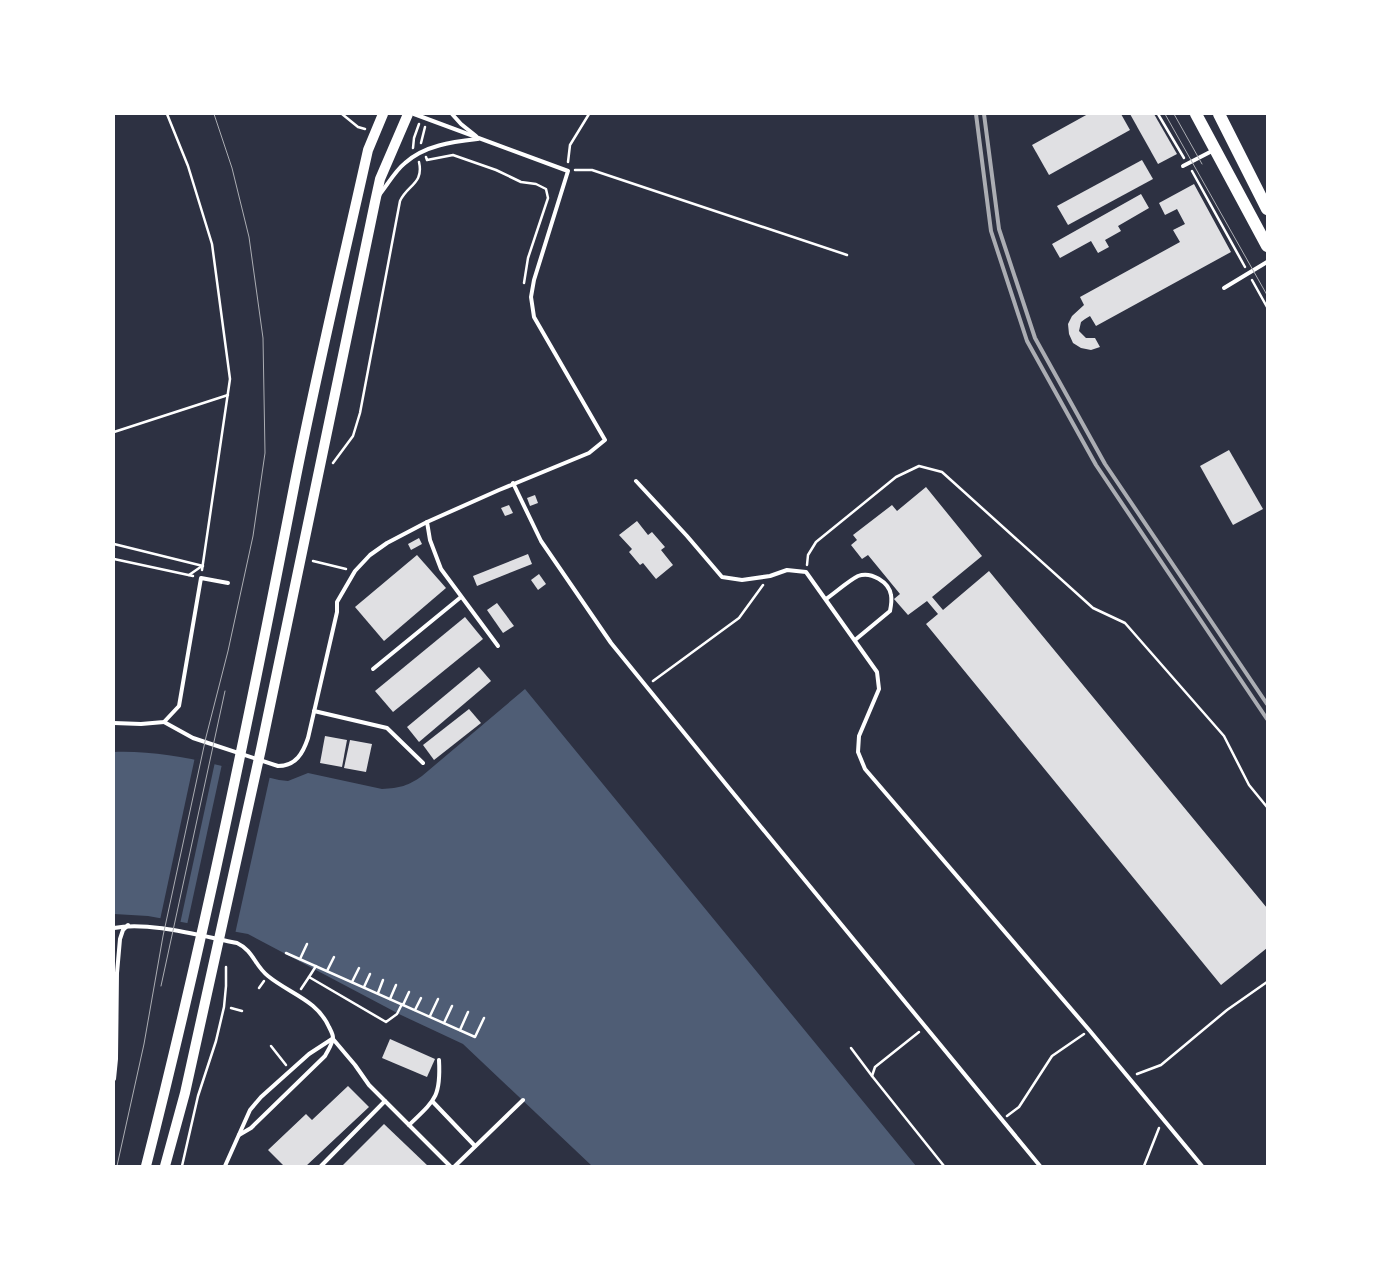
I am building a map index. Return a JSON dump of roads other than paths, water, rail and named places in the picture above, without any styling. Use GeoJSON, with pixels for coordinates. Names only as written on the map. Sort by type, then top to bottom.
{"type":"FeatureCollection","features":[{"type":"Feature","properties":{"kind":"main road"},"geometry":{"type":"LineString","coordinates":[[146,1166],[166,1088],[198,944],[278,573],[296,476],[368,150],[383,114]]}},
{"type":"Feature","properties":{"kind":"main road"},"geometry":{"type":"LineString","coordinates":[[166,1166],[185,1093],[261,749],[374,202],[388,159],[408,114]]}},
{"type":"Feature","properties":{"kind":"main road"},"geometry":{"type":"LineString","coordinates":[[1196,114],[1216,148],[1267,246]]}},
{"type":"Feature","properties":{"kind":"main road"},"geometry":{"type":"LineString","coordinates":[[1219,114],[1267,209]]}},
{"type":"Feature","properties":{"kind":"lane"},"geometry":{"type":"LineString","coordinates":[[114,723],[141,724],[164,722],[195,738],[278,766],[284,766],[296,760],[304,750],[337,612],[337,602],[355,571],[377,549],[427,522],[513,483],[589,454],[605,440],[534,317],[531,296],[534,280],[568,170],[414,114]]}},
{"type":"Feature","properties":{"kind":"lane"},"geometry":{"type":"LineString","coordinates":[[452,114],[461,124],[480,138]]}},
{"type":"Feature","properties":{"kind":"lane"},"geometry":{"type":"LineString","coordinates":[[374,202],[403,164],[416,154],[446,142],[480,138]]}},
{"type":"Feature","properties":{"kind":"lane"},"geometry":{"type":"LineString","coordinates":[[1186,165],[1216,148]]}},
{"type":"Feature","properties":{"kind":"lane"},"geometry":{"type":"LineString","coordinates":[[1224,288],[1267,262]]}},
{"type":"Feature","properties":{"kind":"lane"},"geometry":{"type":"LineString","coordinates":[[636,480],[722,577],[742,580],[770,576],[787,570],[806,572],[877,672],[879,690],[859,736],[858,752],[866,769],[1090,1031],[1202,1166]]}},
{"type":"Feature","properties":{"kind":"lane"},"geometry":{"type":"LineString","coordinates":[[513,483],[541,541],[646,687],[1040,1166]]}},
{"type":"Feature","properties":{"kind":"lane"},"geometry":{"type":"LineString","coordinates":[[427,522],[430,540],[441,570],[498,646]]}},
{"type":"Feature","properties":{"kind":"lane"},"geometry":{"type":"LineString","coordinates":[[826,599],[858,576],[871,576],[879,579],[890,590],[892,597],[890,611],[855,640]]}},
{"type":"Feature","properties":{"kind":"lane"},"geometry":{"type":"LineString","coordinates":[[164,722],[179,706],[201,578],[228,583]]}},
{"type":"Feature","properties":{"kind":"lane"},"geometry":{"type":"LineString","coordinates":[[373,669],[461,597]]}},
{"type":"Feature","properties":{"kind":"lane"},"geometry":{"type":"LineString","coordinates":[[314,711],[387,728],[423,763]]}},
{"type":"Feature","properties":{"kind":"lane"},"geometry":{"type":"LineString","coordinates":[[114,928],[128,925],[150,927],[237,943],[244,946],[251,953],[260,969],[268,976],[311,1003],[325,1017],[333,1034],[333,1039],[325,1056],[251,1128],[239,1135]]}},
{"type":"Feature","properties":{"kind":"lane"},"geometry":{"type":"LineString","coordinates":[[114,1079],[117,973],[120,939],[123,930],[128,925]]}},
{"type":"Feature","properties":{"kind":"lane"},"geometry":{"type":"LineString","coordinates":[[225,1166],[250,1110],[309,1054],[333,1039]]}},
{"type":"Feature","properties":{"kind":"lane"},"geometry":{"type":"LineString","coordinates":[[333,1039],[355,1064],[369,1085],[450,1166]]}},
{"type":"Feature","properties":{"kind":"lane"},"geometry":{"type":"LineString","coordinates":[[409,1125],[433,1102],[438,1089],[439,1060]]}},
{"type":"Feature","properties":{"kind":"lane"},"geometry":{"type":"LineString","coordinates":[[455,1166],[523,1100]]}},
{"type":"Feature","properties":{"kind":"lane"},"geometry":{"type":"LineString","coordinates":[[321,1166],[385,1101]]}},
{"type":"Feature","properties":{"kind":"lane"},"geometry":{"type":"LineString","coordinates":[[433,1102],[475,1146]]}},
{"type":"Feature","properties":{"kind":"water"},"geometry":{"type":"Polygon","coordinates":[[[525,689],[916,1166],[592,1166],[463,1044],[401,1015],[248,934],[148,916],[114,914],[114,752],[135,752],[177,757],[279,780],[288,781],[308,773],[382,789],[394,788],[408,784],[422,776],[525,689]]]}},
{"type":"Feature","properties":{"kind":"tram line"},"geometry":{"type":"LineString","coordinates":[[117,1166],[144,1044],[163,936],[206,737],[228,651],[253,536],[265,453],[263,338],[249,237],[232,168],[214,114]]}},
{"type":"Feature","properties":{"kind":"tram line"},"geometry":{"type":"LineString","coordinates":[[1165,114],[1267,295]]}},
{"type":"Feature","properties":{"kind":"tram line"},"geometry":{"type":"LineString","coordinates":[[1174,114],[1202,164]]}},
{"type":"Feature","properties":{"kind":"tram line"},"geometry":{"type":"LineString","coordinates":[[161,986],[225,691]]}},
{"type":"Feature","properties":{"kind":"railway"},"geometry":{"type":"LineString","coordinates":[[976,114],[991,231],[1027,341],[1096,465],[1267,719]]}},
{"type":"Feature","properties":{"kind":"railway"},"geometry":{"type":"LineString","coordinates":[[984,114],[999,229],[1035,338],[1105,464],[1267,704]]}}]}
